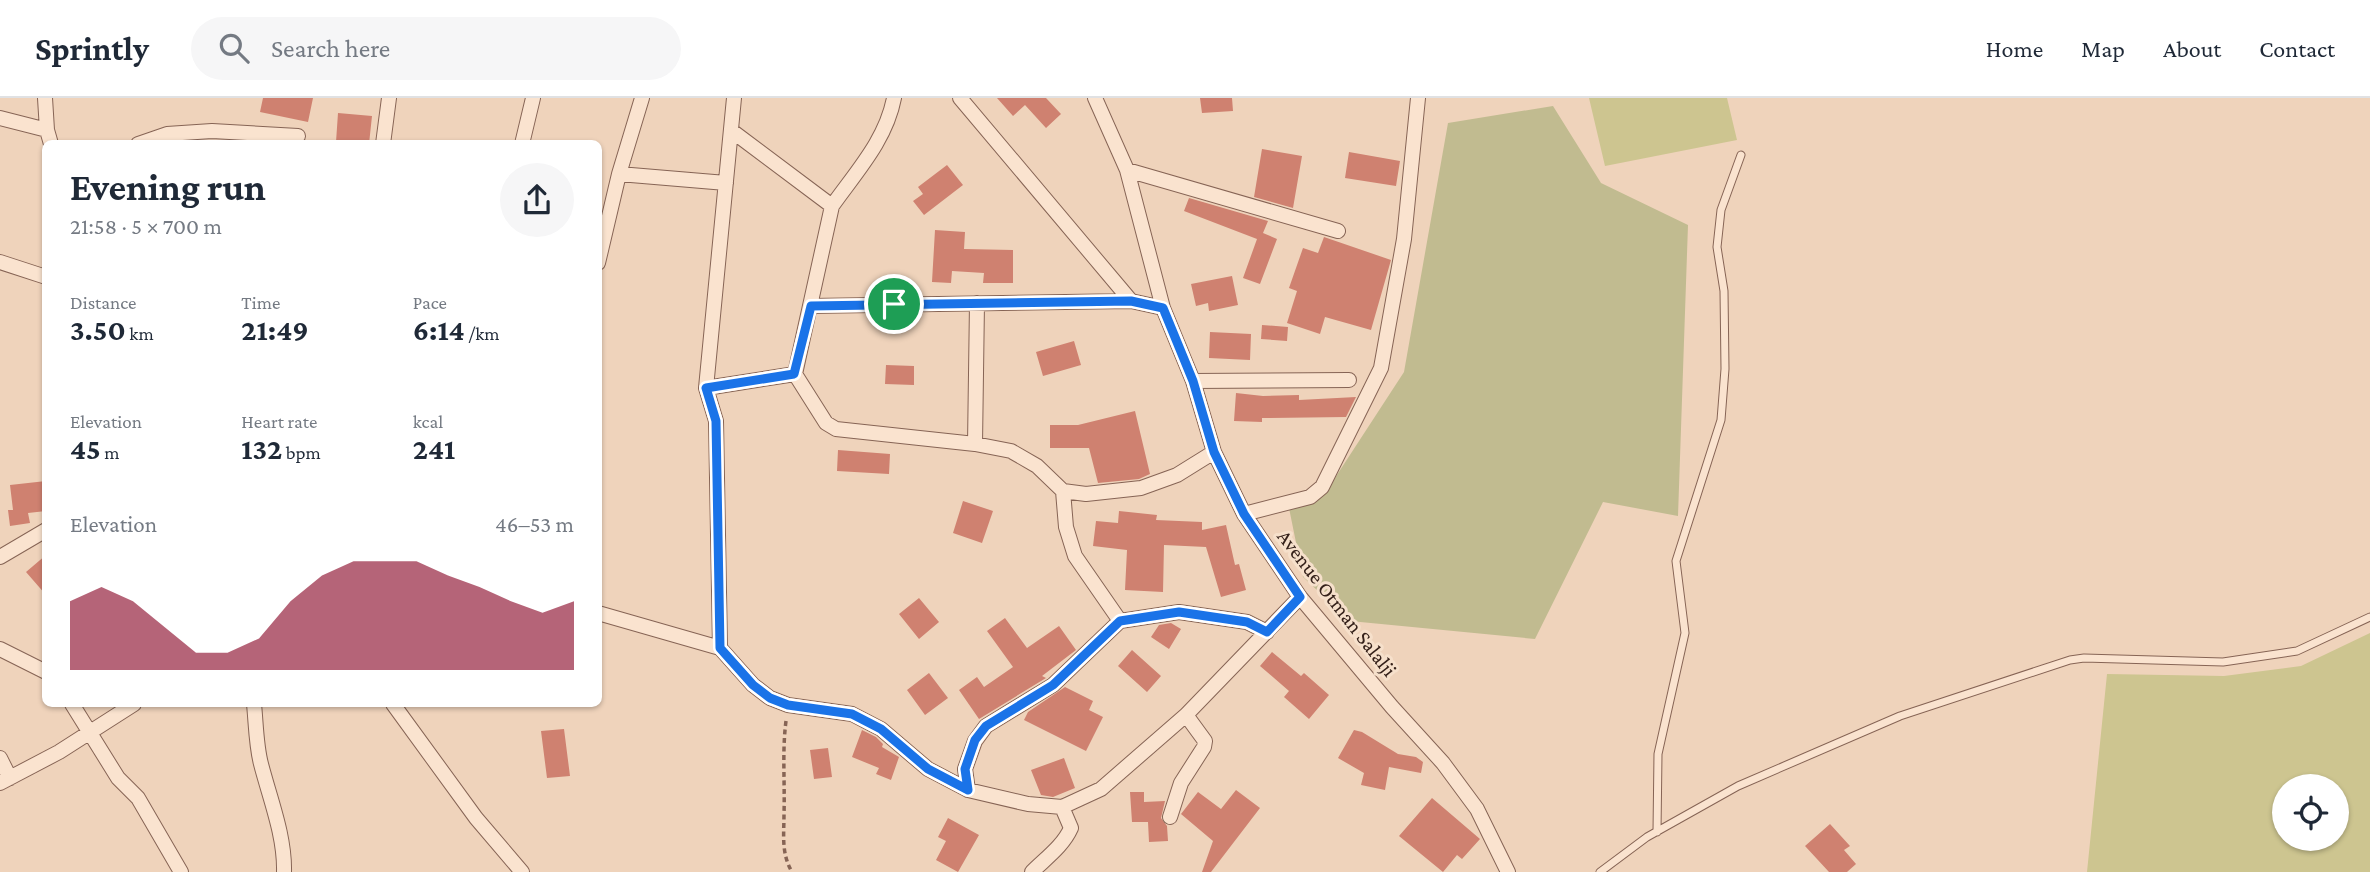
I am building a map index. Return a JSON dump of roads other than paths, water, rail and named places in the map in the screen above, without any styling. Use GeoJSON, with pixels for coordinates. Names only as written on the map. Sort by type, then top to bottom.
{"type":"FeatureCollection","features":[{"type":"Feature","properties":{"kind":"street"},"geometry":{"type":"LineString","coordinates":[[0,118],[49,137],[45,98]]}},
{"type":"Feature","properties":{"kind":"street"},"geometry":{"type":"LineString","coordinates":[[384,140],[389,98]]}},
{"type":"Feature","properties":{"kind":"street"},"geometry":{"type":"LineString","coordinates":[[523,140],[533,98]]}},
{"type":"Feature","properties":{"kind":"street"},"geometry":{"type":"LineString","coordinates":[[602,246],[619,174],[642,98]]}},
{"type":"Feature","properties":{"kind":"street"},"geometry":{"type":"LineString","coordinates":[[720,648],[716,421],[706,388],[734,98]]}},
{"type":"Feature","properties":{"kind":"street"},"geometry":{"type":"LineString","coordinates":[[894,98],[887,125],[876,146],[832,206],[794,374],[826,423],[836,429],[975,444],[1011,451],[1037,466],[1063,491],[1086,494],[1141,488],[1177,475],[1214,452]]}},
{"type":"Feature","properties":{"kind":"street"},"geometry":{"type":"LineString","coordinates":[[960,98],[1131,301]]}},
{"type":"Feature","properties":{"kind":"street","name":"Avenue Otman Salalji"},"geometry":{"type":"LineString","coordinates":[[1095,98],[1127,170],[1163,308],[1193,381],[1214,452],[1244,514],[1300,597],[1443,763],[1477,809],[1508,872]]}},
{"type":"Feature","properties":{"kind":"street"},"geometry":{"type":"LineString","coordinates":[[1244,514],[1310,497],[1322,487],[1381,368],[1404,239],[1418,98]]}},
{"type":"Feature","properties":{"kind":"street"},"geometry":{"type":"LineString","coordinates":[[168,139],[212,131],[298,136]]}},
{"type":"Feature","properties":{"kind":"street"},"geometry":{"type":"LineString","coordinates":[[732,131],[832,206]]}},
{"type":"Feature","properties":{"kind":"street"},"geometry":{"type":"LineString","coordinates":[[1127,170],[1338,231]]}},
{"type":"Feature","properties":{"kind":"street"},"geometry":{"type":"LineString","coordinates":[[619,174],[726,183]]}},
{"type":"Feature","properties":{"kind":"street"},"geometry":{"type":"LineString","coordinates":[[0,262],[42,276]]}},
{"type":"Feature","properties":{"kind":"street"},"geometry":{"type":"LineString","coordinates":[[811,306],[1131,301],[1163,308]]}},
{"type":"Feature","properties":{"kind":"street"},"geometry":{"type":"LineString","coordinates":[[975,444],[977,303]]}},
{"type":"Feature","properties":{"kind":"street"},"geometry":{"type":"LineString","coordinates":[[706,388],[794,374]]}},
{"type":"Feature","properties":{"kind":"street"},"geometry":{"type":"LineString","coordinates":[[1193,381],[1349,380]]}},
{"type":"Feature","properties":{"kind":"street"},"geometry":{"type":"LineString","coordinates":[[1063,491],[1066,527],[1075,556],[1120,621]]}},
{"type":"Feature","properties":{"kind":"street"},"geometry":{"type":"LineString","coordinates":[[0,557],[42,532]]}},
{"type":"Feature","properties":{"kind":"street"},"geometry":{"type":"LineString","coordinates":[[602,613],[720,648],[753,685],[770,698],[788,705],[852,714],[881,729],[928,769],[968,790],[1028,804],[1062,807],[1101,789],[1186,715],[1300,597]]}},
{"type":"Feature","properties":{"kind":"street"},"geometry":{"type":"LineString","coordinates":[[968,790],[965,769],[975,740],[986,726],[1053,685],[1120,621],[1179,612],[1236,620],[1267,632]]}},
{"type":"Feature","properties":{"kind":"street"},"geometry":{"type":"LineString","coordinates":[[0,649],[42,670]]}},
{"type":"Feature","properties":{"kind":"street"},"geometry":{"type":"LineString","coordinates":[[74,707],[118,778],[138,798],[181,872]]}},
{"type":"Feature","properties":{"kind":"street"},"geometry":{"type":"LineString","coordinates":[[0,758],[5,780],[129,707]]}},
{"type":"Feature","properties":{"kind":"street"},"geometry":{"type":"LineString","coordinates":[[254,707],[260,760],[285,857],[284,872]]}},
{"type":"Feature","properties":{"kind":"street"},"geometry":{"type":"LineString","coordinates":[[395,707],[476,818],[522,872]]}},
{"type":"Feature","properties":{"kind":"street"},"geometry":{"type":"LineString","coordinates":[[1170,817],[1181,783],[1204,747],[1205,741],[1186,715]]}},
{"type":"Feature","properties":{"kind":"street"},"geometry":{"type":"LineString","coordinates":[[1032,872],[1065,840],[1072,828],[1062,807]]}},
{"type":"Feature","properties":{"kind":"lane"},"geometry":{"type":"LineString","coordinates":[[1657,832],[1658,754],[1685,633],[1676,561],[1721,420],[1725,369],[1724,291],[1717,247],[1721,210],[1741,155]]}},
{"type":"Feature","properties":{"kind":"lane"},"geometry":{"type":"LineString","coordinates":[[1600,872],[1657,832],[1738,786],[1900,716],[2070,660],[2084,658],[2223,663],[2297,651],[2370,617]]}}]}
